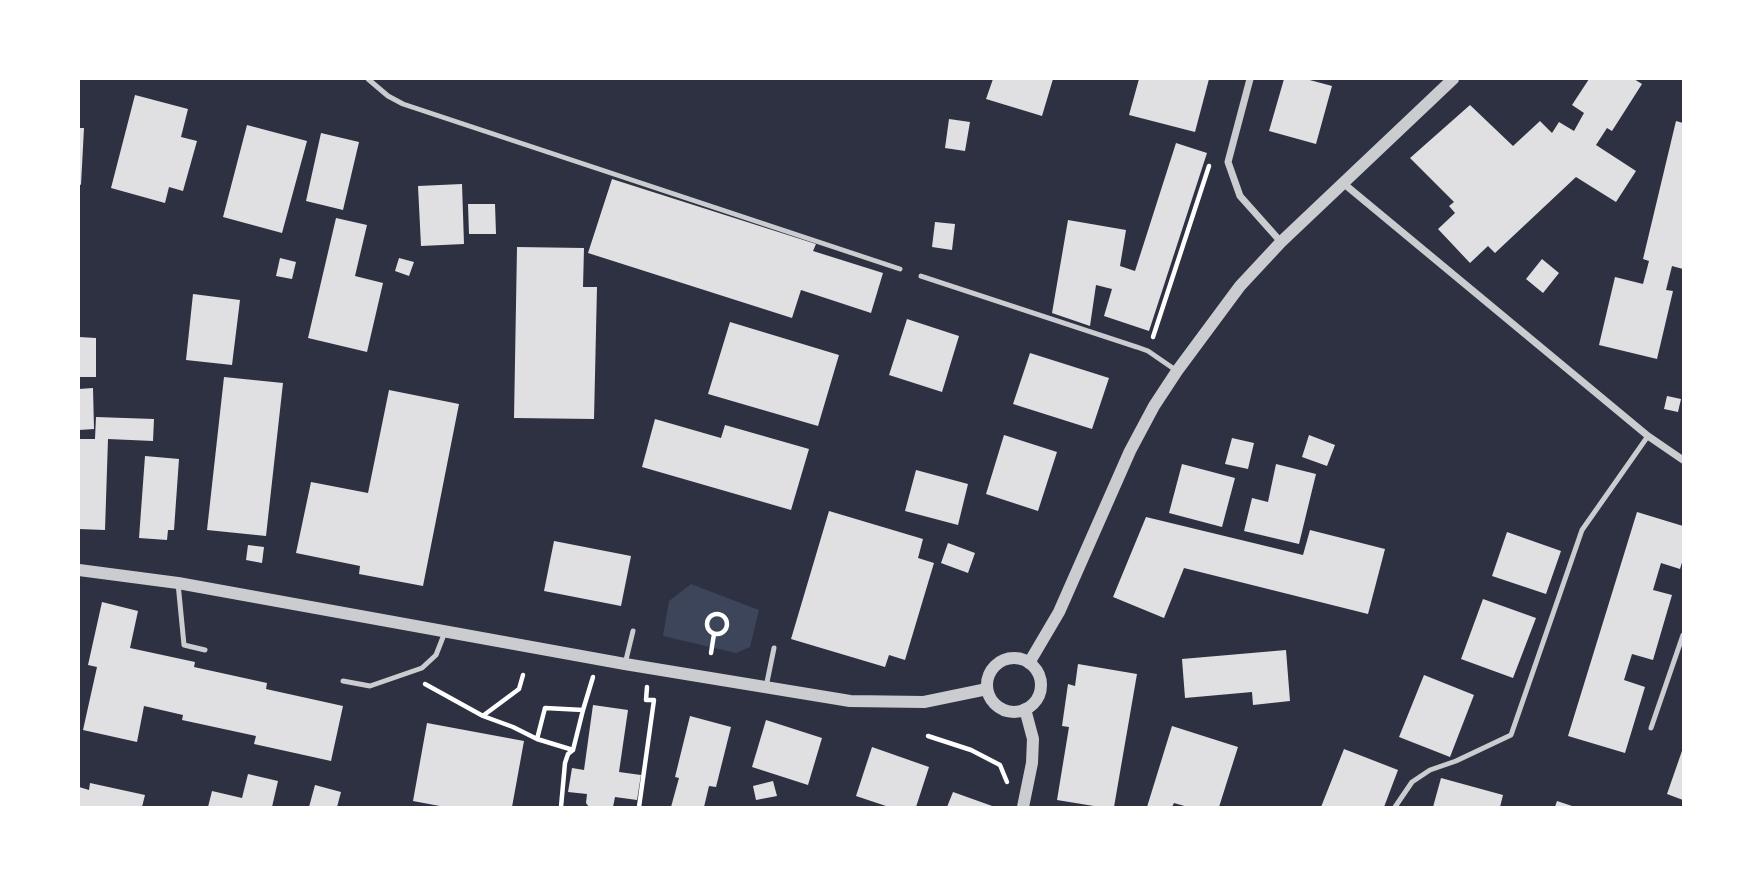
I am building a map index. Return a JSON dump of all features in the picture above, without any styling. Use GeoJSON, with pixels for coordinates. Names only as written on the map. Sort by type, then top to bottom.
{"type":"FeatureCollection","features":[{"type":"Feature","properties":{"kind":"street"},"geometry":{"type":"LineString","coordinates":[[1250,79],[1228,162],[1240,196],[1281,243]]}},
{"type":"Feature","properties":{"kind":"street"},"geometry":{"type":"LineString","coordinates":[[1029,663],[1059,612],[1130,451],[1154,406],[1177,371],[1240,286],[1342,182],[1453,79]]}},
{"type":"Feature","properties":{"kind":"street"},"geometry":{"type":"LineString","coordinates":[[1342,182],[1648,436],[1683,460]]}},
{"type":"Feature","properties":{"kind":"street"},"geometry":{"type":"LineString","coordinates":[[79,570],[178,583],[625,664],[850,701],[924,702],[987,689]]}},
{"type":"Feature","properties":{"kind":"street"},"geometry":{"type":"LineString","coordinates":[[1014,658],[1029,663],[1038,673],[1038,697],[1025,709],[1005,711],[990,698],[987,689],[991,671],[1005,659],[1014,658]]}},
{"type":"Feature","properties":{"kind":"street"},"geometry":{"type":"LineString","coordinates":[[1023,807],[1032,763],[1033,739],[1025,709]]}},
{"type":"Feature","properties":{"kind":"lane"},"geometry":{"type":"LineString","coordinates":[[368,79],[388,96],[403,104],[900,269]]}},
{"type":"Feature","properties":{"kind":"lane"},"geometry":{"type":"LineString","coordinates":[[921,276],[1149,351],[1177,371]]}},
{"type":"Feature","properties":{"kind":"lane"},"geometry":{"type":"LineString","coordinates":[[1395,807],[1412,782],[1430,770],[1511,735],[1582,530],[1648,436]]}},
{"type":"Feature","properties":{"kind":"lane"},"geometry":{"type":"LineString","coordinates":[[178,583],[184,645],[205,650]]}},
{"type":"Feature","properties":{"kind":"lane"},"geometry":{"type":"LineString","coordinates":[[625,664],[634,631]]}},
{"type":"Feature","properties":{"kind":"lane"},"geometry":{"type":"LineString","coordinates":[[343,681],[370,686],[422,668],[436,656],[444,632]]}},
{"type":"Feature","properties":{"kind":"lane"},"geometry":{"type":"LineString","coordinates":[[1651,728],[1683,635]]}},
{"type":"Feature","properties":{"kind":"lane"},"geometry":{"type":"LineString","coordinates":[[766,687],[774,649]]}},
{"type":"Feature","properties":{"kind":"path"},"geometry":{"type":"LineString","coordinates":[[1149,351],[1211,161],[1228,162]]}},
{"type":"Feature","properties":{"kind":"path"},"geometry":{"type":"LineString","coordinates":[[716,614],[721,615],[726,618],[727,628],[714,634],[710,631],[708,621],[716,614]]}},
{"type":"Feature","properties":{"kind":"path"},"geometry":{"type":"LineString","coordinates":[[711,653],[714,634]]}},
{"type":"Feature","properties":{"kind":"path"},"geometry":{"type":"LineString","coordinates":[[561,807],[565,763],[568,754],[573,750],[598,659]]}},
{"type":"Feature","properties":{"kind":"path"},"geometry":{"type":"LineString","coordinates":[[483,716],[519,689],[523,675]]}},
{"type":"Feature","properties":{"kind":"path"},"geometry":{"type":"LineString","coordinates":[[419,680],[483,716],[537,739],[573,750]]}},
{"type":"Feature","properties":{"kind":"path"},"geometry":{"type":"LineString","coordinates":[[639,807],[654,700]]}},
{"type":"Feature","properties":{"kind":"path"},"geometry":{"type":"LineString","coordinates":[[537,739],[545,708],[583,710]]}},
{"type":"Feature","properties":{"kind":"path"},"geometry":{"type":"LineString","coordinates":[[928,736],[971,750],[1000,765],[1009,786]]}},
{"type":"Feature","properties":{"kind":"shaded area"},"geometry":{"type":"Polygon","coordinates":[[[691,584],[759,610],[750,647],[736,653],[663,636],[669,601],[691,584]]]}},
{"type":"Feature","properties":{"kind":"building"},"geometry":{"type":"Polygon","coordinates":[[[993,79],[1053,79],[1042,116],[986,99],[993,79]]]}},
{"type":"Feature","properties":{"kind":"building"},"geometry":{"type":"Polygon","coordinates":[[[1139,79],[1209,79],[1195,132],[1129,115],[1139,79]]]}},
{"type":"Feature","properties":{"kind":"building"},"geometry":{"type":"Polygon","coordinates":[[[1284,79],[1306,79],[1332,86],[1316,144],[1269,131],[1284,79]]]}},
{"type":"Feature","properties":{"kind":"building"},"geometry":{"type":"Polygon","coordinates":[[[1589,79],[1634,79],[1642,84],[1612,131],[1607,128],[1596,145],[1636,171],[1616,202],[1576,177],[1495,253],[1488,246],[1470,263],[1438,229],[1455,213],[1449,206],[1454,202],[1410,158],[1470,105],[1513,146],[1540,121],[1552,133],[1559,122],[1574,131],[1584,113],[1572,105],[1589,79]]]}},
{"type":"Feature","properties":{"kind":"building"},"geometry":{"type":"Polygon","coordinates":[[[135,95],[188,109],[181,137],[197,141],[183,191],[169,187],[165,203],[111,188],[135,95]]]}},
{"type":"Feature","properties":{"kind":"building"},"geometry":{"type":"Polygon","coordinates":[[[949,119],[970,122],[965,151],[945,148],[949,119]]]}},
{"type":"Feature","properties":{"kind":"building"},"geometry":{"type":"Polygon","coordinates":[[[1676,121],[1683,123],[1683,269],[1672,266],[1666,290],[1673,291],[1657,359],[1599,345],[1615,277],[1643,284],[1649,261],[1643,259],[1676,121]]]}},
{"type":"Feature","properties":{"kind":"building"},"geometry":{"type":"Polygon","coordinates":[[[247,125],[307,141],[282,233],[223,217],[247,125]]]}},
{"type":"Feature","properties":{"kind":"building"},"geometry":{"type":"Polygon","coordinates":[[[79,128],[84,128],[81,185],[79,184],[79,128]]]}},
{"type":"Feature","properties":{"kind":"building"},"geometry":{"type":"Polygon","coordinates":[[[321,133],[359,142],[343,210],[306,201],[321,133]]]}},
{"type":"Feature","properties":{"kind":"building"},"geometry":{"type":"Polygon","coordinates":[[[1176,143],[1207,153],[1149,331],[1104,316],[1112,289],[1096,285],[1090,326],[1052,313],[1068,220],[1126,230],[1120,266],[1135,271],[1176,143]]]}},
{"type":"Feature","properties":{"kind":"building"},"geometry":{"type":"Polygon","coordinates":[[[612,179],[816,244],[813,251],[883,273],[871,313],[801,290],[792,318],[588,253],[612,179]]]}},
{"type":"Feature","properties":{"kind":"building"},"geometry":{"type":"Polygon","coordinates":[[[462,184],[464,244],[421,246],[418,186],[462,184]]]}},
{"type":"Feature","properties":{"kind":"building"},"geometry":{"type":"Polygon","coordinates":[[[468,204],[495,204],[496,234],[469,234],[468,204]]]}},
{"type":"Feature","properties":{"kind":"building"},"geometry":{"type":"Polygon","coordinates":[[[336,218],[367,225],[355,276],[383,283],[367,352],[308,338],[336,218]]]}},
{"type":"Feature","properties":{"kind":"building"},"geometry":{"type":"Polygon","coordinates":[[[935,222],[955,224],[952,250],[932,247],[935,222]]]}},
{"type":"Feature","properties":{"kind":"building"},"geometry":{"type":"Polygon","coordinates":[[[517,247],[584,248],[583,287],[597,287],[594,419],[514,418],[517,247]]]}},
{"type":"Feature","properties":{"kind":"building"},"geometry":{"type":"Polygon","coordinates":[[[280,258],[296,262],[292,279],[276,276],[280,258]]]}},
{"type":"Feature","properties":{"kind":"building"},"geometry":{"type":"Polygon","coordinates":[[[399,258],[414,262],[409,276],[395,271],[399,258]]]}},
{"type":"Feature","properties":{"kind":"building"},"geometry":{"type":"Polygon","coordinates":[[[1542,259],[1559,273],[1543,293],[1526,279],[1542,259]]]}},
{"type":"Feature","properties":{"kind":"building"},"geometry":{"type":"Polygon","coordinates":[[[193,294],[240,300],[232,365],[186,360],[193,294]]]}},
{"type":"Feature","properties":{"kind":"building"},"geometry":{"type":"Polygon","coordinates":[[[907,319],[959,336],[942,392],[889,375],[907,319]]]}},
{"type":"Feature","properties":{"kind":"building"},"geometry":{"type":"Polygon","coordinates":[[[730,322],[839,355],[818,426],[708,394],[730,322]]]}},
{"type":"Feature","properties":{"kind":"building"},"geometry":{"type":"Polygon","coordinates":[[[79,337],[96,338],[96,377],[79,377],[79,337]]]}},
{"type":"Feature","properties":{"kind":"building"},"geometry":{"type":"Polygon","coordinates":[[[1030,353],[1109,378],[1092,429],[1013,404],[1030,353]]]}},
{"type":"Feature","properties":{"kind":"building"},"geometry":{"type":"Polygon","coordinates":[[[224,377],[283,383],[266,536],[207,530],[224,377]]]}},
{"type":"Feature","properties":{"kind":"building"},"geometry":{"type":"Polygon","coordinates":[[[93,388],[94,429],[79,430],[79,389],[93,388]]]}},
{"type":"Feature","properties":{"kind":"building"},"geometry":{"type":"Polygon","coordinates":[[[389,390],[459,404],[423,586],[359,574],[360,566],[296,553],[311,482],[368,493],[389,390]]]}},
{"type":"Feature","properties":{"kind":"building"},"geometry":{"type":"Polygon","coordinates":[[[1667,396],[1681,399],[1678,412],[1664,409],[1667,396]]]}},
{"type":"Feature","properties":{"kind":"building"},"geometry":{"type":"Polygon","coordinates":[[[96,417],[154,419],[153,441],[108,439],[105,530],[79,529],[79,439],[95,439],[96,417]]]}},
{"type":"Feature","properties":{"kind":"building"},"geometry":{"type":"Polygon","coordinates":[[[655,419],[721,438],[725,425],[809,449],[791,510],[642,467],[655,419]]]}},
{"type":"Feature","properties":{"kind":"building"},"geometry":{"type":"Polygon","coordinates":[[[1004,435],[1057,452],[1038,511],[986,494],[1004,435]]]}},
{"type":"Feature","properties":{"kind":"building"},"geometry":{"type":"Polygon","coordinates":[[[1309,435],[1335,445],[1327,466],[1302,457],[1309,435]]]}},
{"type":"Feature","properties":{"kind":"building"},"geometry":{"type":"Polygon","coordinates":[[[1232,438],[1254,443],[1248,469],[1225,464],[1232,438]]]}},
{"type":"Feature","properties":{"kind":"building"},"geometry":{"type":"Polygon","coordinates":[[[145,456],[179,459],[174,530],[168,530],[167,540],[139,538],[145,456]]]}},
{"type":"Feature","properties":{"kind":"building"},"geometry":{"type":"Polygon","coordinates":[[[1182,464],[1235,478],[1222,527],[1169,513],[1182,464]]]}},
{"type":"Feature","properties":{"kind":"building"},"geometry":{"type":"Polygon","coordinates":[[[1276,464],[1316,474],[1299,544],[1244,531],[1252,498],[1268,502],[1276,464]]]}},
{"type":"Feature","properties":{"kind":"building"},"geometry":{"type":"Polygon","coordinates":[[[916,470],[968,484],[958,525],[905,511],[916,470]]]}},
{"type":"Feature","properties":{"kind":"building"},"geometry":{"type":"Polygon","coordinates":[[[829,511],[923,539],[918,558],[934,563],[905,660],[889,655],[885,667],[791,639],[829,511]]]}},
{"type":"Feature","properties":{"kind":"building"},"geometry":{"type":"Polygon","coordinates":[[[1637,512],[1683,526],[1683,559],[1680,569],[1661,563],[1653,590],[1672,595],[1653,660],[1632,654],[1624,680],[1645,687],[1625,753],[1568,736],[1637,512]]]}},
{"type":"Feature","properties":{"kind":"building"},"geometry":{"type":"Polygon","coordinates":[[[1146,517],[1303,555],[1310,530],[1385,549],[1368,614],[1184,568],[1164,618],[1113,597],[1146,517]]]}},
{"type":"Feature","properties":{"kind":"building"},"geometry":{"type":"Polygon","coordinates":[[[1507,532],[1561,551],[1546,594],[1492,576],[1507,532]]]}},
{"type":"Feature","properties":{"kind":"building"},"geometry":{"type":"Polygon","coordinates":[[[554,541],[631,556],[621,606],[544,591],[554,541]]]}},
{"type":"Feature","properties":{"kind":"building"},"geometry":{"type":"Polygon","coordinates":[[[948,543],[975,553],[968,573],[941,563],[948,543]]]}},
{"type":"Feature","properties":{"kind":"building"},"geometry":{"type":"Polygon","coordinates":[[[248,545],[264,547],[262,563],[246,560],[248,545]]]}},
{"type":"Feature","properties":{"kind":"building"},"geometry":{"type":"Polygon","coordinates":[[[1483,599],[1536,618],[1513,678],[1461,659],[1483,599]]]}},
{"type":"Feature","properties":{"kind":"building"},"geometry":{"type":"Polygon","coordinates":[[[102,602],[138,611],[130,648],[195,662],[194,667],[267,683],[266,689],[343,706],[331,761],[254,744],[256,736],[182,720],[183,715],[144,706],[137,742],[83,730],[97,667],[88,665],[102,602]]]}},
{"type":"Feature","properties":{"kind":"building"},"geometry":{"type":"Polygon","coordinates":[[[1286,650],[1290,701],[1253,705],[1252,692],[1185,698],[1182,659],[1286,650]]]}},
{"type":"Feature","properties":{"kind":"building"},"geometry":{"type":"Polygon","coordinates":[[[1078,664],[1137,674],[1114,807],[1057,800],[1069,727],[1062,726],[1068,684],[1075,686],[1078,664]]]}},
{"type":"Feature","properties":{"kind":"building"},"geometry":{"type":"Polygon","coordinates":[[[1424,675],[1474,695],[1450,757],[1399,737],[1424,675]]]}},
{"type":"Feature","properties":{"kind":"building"},"geometry":{"type":"Polygon","coordinates":[[[593,705],[628,710],[619,772],[641,775],[637,800],[615,797],[613,807],[589,807],[586,803],[587,794],[568,792],[572,768],[584,770],[593,705]]]}},
{"type":"Feature","properties":{"kind":"building"},"geometry":{"type":"Polygon","coordinates":[[[690,716],[731,727],[716,787],[709,786],[704,807],[671,807],[679,778],[675,777],[690,716]]]}},
{"type":"Feature","properties":{"kind":"building"},"geometry":{"type":"Polygon","coordinates":[[[766,720],[822,738],[808,785],[752,767],[766,720]]]}},
{"type":"Feature","properties":{"kind":"building"},"geometry":{"type":"Polygon","coordinates":[[[427,723],[524,741],[512,807],[445,807],[413,801],[427,723]]]}},
{"type":"Feature","properties":{"kind":"building"},"geometry":{"type":"Polygon","coordinates":[[[1172,726],[1238,747],[1219,807],[1188,807],[1174,803],[1172,807],[1147,807],[1172,726]]]}},
{"type":"Feature","properties":{"kind":"building"},"geometry":{"type":"Polygon","coordinates":[[[872,747],[929,767],[916,807],[889,807],[856,796],[872,747]]]}},
{"type":"Feature","properties":{"kind":"building"},"geometry":{"type":"Polygon","coordinates":[[[1683,748],[1683,800],[1667,794],[1683,748]]]}},
{"type":"Feature","properties":{"kind":"building"},"geometry":{"type":"Polygon","coordinates":[[[1344,749],[1398,770],[1384,807],[1321,807],[1344,749]]]}},
{"type":"Feature","properties":{"kind":"building"},"geometry":{"type":"Polygon","coordinates":[[[248,774],[278,781],[272,807],[208,807],[212,791],[242,798],[248,774]]]}},
{"type":"Feature","properties":{"kind":"building"},"geometry":{"type":"Polygon","coordinates":[[[1441,778],[1503,795],[1500,807],[1433,807],[1441,778]]]}},
{"type":"Feature","properties":{"kind":"building"},"geometry":{"type":"Polygon","coordinates":[[[773,781],[777,796],[756,800],[753,786],[773,781]]]}},
{"type":"Feature","properties":{"kind":"building"},"geometry":{"type":"Polygon","coordinates":[[[90,783],[145,795],[142,807],[79,807],[79,787],[89,790],[90,783]]]}},
{"type":"Feature","properties":{"kind":"building"},"geometry":{"type":"Polygon","coordinates":[[[315,785],[341,792],[337,807],[309,807],[315,785]]]}},
{"type":"Feature","properties":{"kind":"building"},"geometry":{"type":"Polygon","coordinates":[[[953,792],[995,807],[947,807],[953,792]]]}},
{"type":"Feature","properties":{"kind":"building"},"geometry":{"type":"Polygon","coordinates":[[[1557,801],[1575,807],[1555,807],[1557,801]]]}}]}
